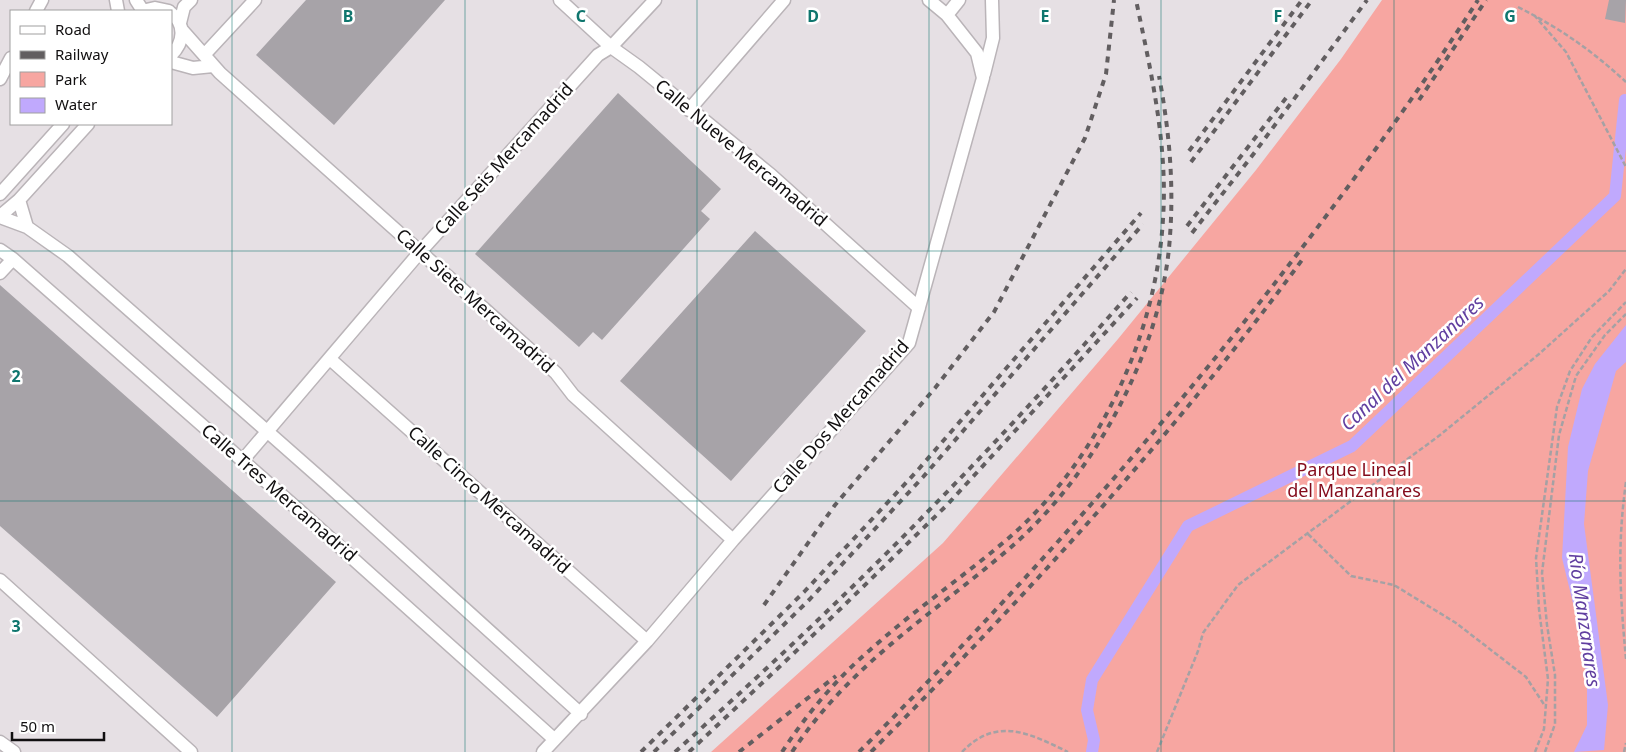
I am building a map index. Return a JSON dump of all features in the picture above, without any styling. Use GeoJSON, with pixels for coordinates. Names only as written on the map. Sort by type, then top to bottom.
{"type":"FeatureCollection","features":[{"type":"Feature","properties":{"kind":"lane"},"geometry":{"type":"LineString","coordinates":[[136,0],[151,7]]}},
{"type":"Feature","properties":{"kind":"lane"},"geometry":{"type":"LineString","coordinates":[[172,54],[180,43],[175,19],[191,0]]}},
{"type":"Feature","properties":{"kind":"lane"},"geometry":{"type":"LineString","coordinates":[[206,54],[255,0]]}},
{"type":"Feature","properties":{"kind":"lane","name":"Calle Nueve Mercamadrid"},"geometry":{"type":"LineString","coordinates":[[560,0],[611,48],[638,67],[771,175],[919,308]]}},
{"type":"Feature","properties":{"kind":"lane","name":"Calle Seis Mercamadrid"},"geometry":{"type":"LineString","coordinates":[[242,461],[420,252],[598,55],[611,48],[655,0]]}},
{"type":"Feature","properties":{"kind":"lane"},"geometry":{"type":"LineString","coordinates":[[689,110],[784,0]]}},
{"type":"Feature","properties":{"kind":"lane","name":"Calle Dos Mercamadrid"},"geometry":{"type":"LineString","coordinates":[[542,752],[581,714],[647,641],[732,540],[909,343],[983,78],[977,53],[947,15],[929,0]]}},
{"type":"Feature","properties":{"kind":"lane"},"geometry":{"type":"LineString","coordinates":[[947,15],[959,0]]}},
{"type":"Feature","properties":{"kind":"lane"},"geometry":{"type":"LineString","coordinates":[[983,78],[993,38],[992,0]]}},
{"type":"Feature","properties":{"kind":"lane","name":"Calle Siete Mercamadrid"},"geometry":{"type":"LineString","coordinates":[[175,19],[206,54],[213,66],[556,373],[573,395],[732,540]]}},
{"type":"Feature","properties":{"kind":"lane"},"geometry":{"type":"LineString","coordinates":[[0,79],[10,60]]}},
{"type":"Feature","properties":{"kind":"lane"},"geometry":{"type":"LineString","coordinates":[[172,62],[193,68],[213,66]]}},
{"type":"Feature","properties":{"kind":"lane"},"geometry":{"type":"LineString","coordinates":[[0,194],[62,125]]}},
{"type":"Feature","properties":{"kind":"lane"},"geometry":{"type":"LineString","coordinates":[[0,228],[0,217],[19,200],[87,125]]}},
{"type":"Feature","properties":{"kind":"lane"},"geometry":{"type":"LineString","coordinates":[[19,200],[27,227]]}},
{"type":"Feature","properties":{"kind":"lane"},"geometry":{"type":"LineString","coordinates":[[0,217],[27,227],[68,256],[328,485],[581,714]]}},
{"type":"Feature","properties":{"kind":"lane","name":"Calle Tres Mercamadrid"},"geometry":{"type":"LineString","coordinates":[[0,250],[13,258],[554,739]]}},
{"type":"Feature","properties":{"kind":"lane"},"geometry":{"type":"LineString","coordinates":[[0,273],[13,258]]}},
{"type":"Feature","properties":{"kind":"lane","name":"Calle Cinco Mercamadrid"},"geometry":{"type":"LineString","coordinates":[[330,359],[647,641]]}},
{"type":"Feature","properties":{"kind":"lane"},"geometry":{"type":"LineString","coordinates":[[0,580],[191,752]]}},
{"type":"Feature","properties":{"kind":"lane"},"geometry":{"type":"LineString","coordinates":[[0,742],[14,752]]}},
{"type":"Feature","properties":{"kind":"path"},"geometry":{"type":"LineString","coordinates":[[1518,8],[1534,15],[1583,44],[1626,82]]}},
{"type":"Feature","properties":{"kind":"path"},"geometry":{"type":"LineString","coordinates":[[1534,15],[1566,52],[1626,167]]}},
{"type":"Feature","properties":{"kind":"path"},"geometry":{"type":"LineString","coordinates":[[1157,752],[1198,651],[1203,633],[1213,617],[1238,586],[1440,435],[1539,354],[1610,291],[1626,269]]}},
{"type":"Feature","properties":{"kind":"path"},"geometry":{"type":"LineString","coordinates":[[1535,752],[1544,729],[1548,679],[1539,609],[1536,558],[1557,407],[1570,371],[1592,338],[1626,302]]}},
{"type":"Feature","properties":{"kind":"path"},"geometry":{"type":"LineString","coordinates":[[1545,752],[1555,724],[1555,675],[1547,625],[1542,573],[1559,435],[1576,376],[1605,335],[1626,314]]}},
{"type":"Feature","properties":{"kind":"path"},"geometry":{"type":"LineString","coordinates":[[1626,482],[1620,526],[1619,568],[1626,659]]}},
{"type":"Feature","properties":{"kind":"path"},"geometry":{"type":"LineString","coordinates":[[1308,534],[1352,576],[1394,585],[1456,622],[1526,677],[1546,708]]}},
{"type":"Feature","properties":{"kind":"path"},"geometry":{"type":"LineString","coordinates":[[962,752],[974,740],[994,731],[1017,731],[1068,752]]}},
{"type":"Feature","properties":{"kind":"path"},"geometry":{"type":"LineString","coordinates":[[1624,752],[1626,743]]}},
{"type":"Feature","properties":{"kind":"green space","name":"Parque Lineal del Manzanares"},"geometry":{"type":"Polygon","coordinates":[[[1382,0],[1626,0],[1626,752],[711,752],[943,543],[1118,339],[1256,170],[1341,59],[1382,0]]]}},
{"type":"Feature","properties":{"kind":"water","name":"Río Manzanares"},"geometry":{"type":"Polygon","coordinates":[[[1626,325],[1626,362],[1616,371],[1588,471],[1584,524],[1608,705],[1604,750],[1574,752],[1587,725],[1587,682],[1581,636],[1562,558],[1568,447],[1582,389],[1595,364],[1626,325]]]}},
{"type":"Feature","properties":{"kind":"building"},"geometry":{"type":"Polygon","coordinates":[[[306,0],[445,0],[334,125],[256,55],[306,0]]]}},
{"type":"Feature","properties":{"kind":"building"},"geometry":{"type":"Polygon","coordinates":[[[1609,0],[1626,0],[1625,23],[1605,19],[1609,0]]]}},
{"type":"Feature","properties":{"kind":"building"},"geometry":{"type":"Polygon","coordinates":[[[618,93],[721,189],[701,211],[710,219],[602,340],[593,332],[579,347],[475,254],[618,93]]]}},
{"type":"Feature","properties":{"kind":"building"},"geometry":{"type":"Polygon","coordinates":[[[755,231],[866,331],[731,481],[620,381],[755,231]]]}},
{"type":"Feature","properties":{"kind":"building"},"geometry":{"type":"Polygon","coordinates":[[[0,285],[336,582],[217,717],[0,526],[0,285]]]}},
{"type":"Feature","properties":{"kind":"waterway","name":"Canal del Manzanares"},"geometry":{"type":"LineString","coordinates":[[1092,752],[1094,740],[1087,710],[1092,680],[1188,526],[1352,446],[1615,196],[1625,100]]}},
{"type":"Feature","properties":{"kind":"railway"},"geometry":{"type":"LineString","coordinates":[[764,605],[835,505],[935,388],[994,312],[1085,138],[1106,74],[1114,0]]}},
{"type":"Feature","properties":{"kind":"railway"},"geometry":{"type":"LineString","coordinates":[[782,752],[822,698],[857,661],[902,622],[1004,542],[1037,511],[1067,476],[1093,438],[1115,397],[1134,354],[1148,309],[1158,264],[1163,219],[1164,191],[1161,136],[1136,0]]}},
{"type":"Feature","properties":{"kind":"railway"},"geometry":{"type":"LineString","coordinates":[[1189,151],[1302,0]]}},
{"type":"Feature","properties":{"kind":"railway"},"geometry":{"type":"LineString","coordinates":[[1191,162],[1312,0]]}},
{"type":"Feature","properties":{"kind":"railway"},"geometry":{"type":"LineString","coordinates":[[1192,233],[1255,152],[1367,0]]}},
{"type":"Feature","properties":{"kind":"railway"},"geometry":{"type":"LineString","coordinates":[[859,752],[1022,582],[1126,465],[1176,405],[1275,283],[1354,179],[1430,73],[1478,0]]}},
{"type":"Feature","properties":{"kind":"railway"},"geometry":{"type":"LineString","coordinates":[[1419,100],[1486,0]]}},
{"type":"Feature","properties":{"kind":"railway"},"geometry":{"type":"LineString","coordinates":[[792,752],[815,720],[867,666],[1010,548],[1041,518],[1070,484],[1096,447],[1119,407],[1139,365],[1154,322],[1165,279],[1171,216],[1170,156],[1159,76]]}},
{"type":"Feature","properties":{"kind":"railway"},"geometry":{"type":"LineString","coordinates":[[1187,226],[1286,98]]}},
{"type":"Feature","properties":{"kind":"railway"},"geometry":{"type":"LineString","coordinates":[[641,752],[804,592],[917,471],[1141,213]]}},
{"type":"Feature","properties":{"kind":"railway"},"geometry":{"type":"LineString","coordinates":[[654,752],[810,599],[923,477],[1143,224]]}},
{"type":"Feature","properties":{"kind":"railway"},"geometry":{"type":"LineString","coordinates":[[871,752],[1041,575],[1096,514],[1202,389],[1302,260]]}},
{"type":"Feature","properties":{"kind":"railway"},"geometry":{"type":"LineString","coordinates":[[675,752],[810,627],[909,531],[1061,371],[1131,292]]}},
{"type":"Feature","properties":{"kind":"railway"},"geometry":{"type":"LineString","coordinates":[[689,752],[947,505],[1137,298]]}},
{"type":"Feature","properties":{"kind":"railway"},"geometry":{"type":"LineString","coordinates":[[739,752],[836,676]]}}]}
